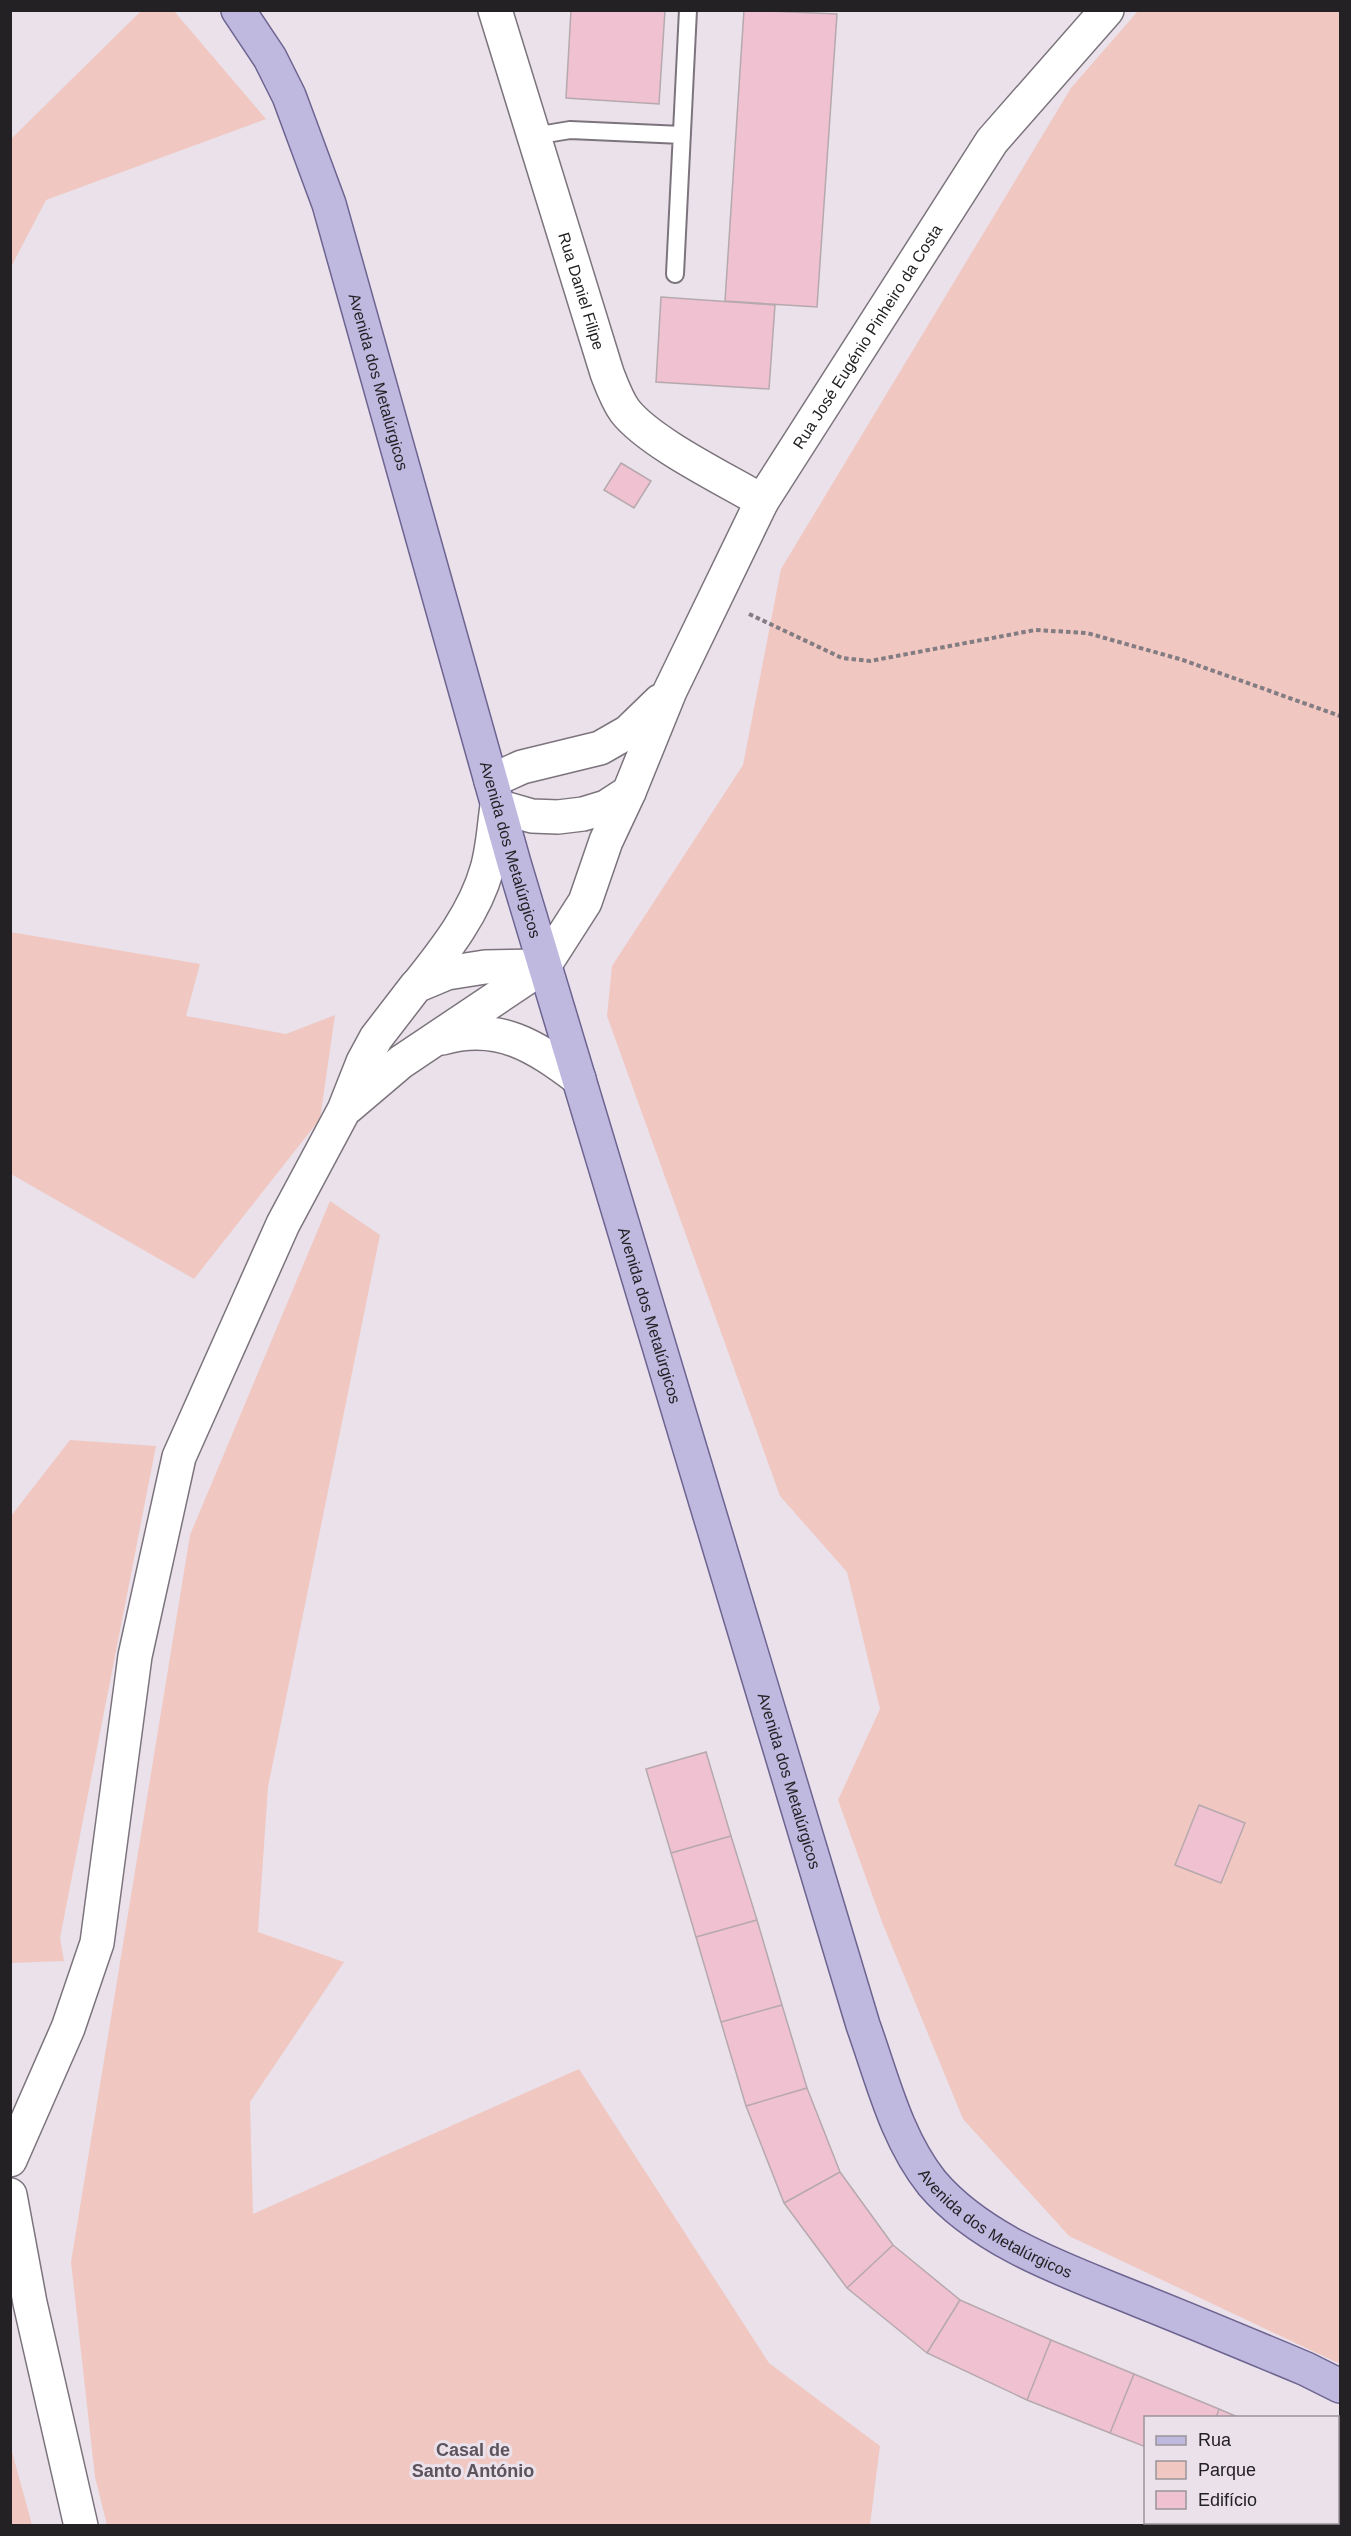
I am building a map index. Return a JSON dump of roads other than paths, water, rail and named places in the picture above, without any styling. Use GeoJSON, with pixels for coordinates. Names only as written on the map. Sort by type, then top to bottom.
{"type":"FeatureCollection","features":[{"type":"Feature","properties":{"kind":"main road","name":"Avenida dos Metalúrgicos"},"geometry":{"type":"LineString","coordinates":[[238,10],[270,58],[289,96],[329,204],[544,966],[860,2014],[897,2122],[911,2152],[933,2183],[965,2214],[1013,2245],[1057,2266],[1306,2369],[1341,2386]]}},
{"type":"Feature","properties":{"kind":"street","name":"Rua Daniel Filipe"},"geometry":{"type":"LineString","coordinates":[[495,10],[607,373],[625,411],[640,426],[670,447],[762,501]]}},
{"type":"Feature","properties":{"kind":"street","name":"Rua José Eugénio Pinheiro da Costa"},"geometry":{"type":"LineString","coordinates":[[544,966],[585,902],[606,841],[629,792],[670,691],[762,501],[992,141],[1107,10]]}},
{"type":"Feature","properties":{"kind":"street","name":"Rua José Eugénio Pinheiro da Costa"},"geometry":{"type":"LineString","coordinates":[[494,793],[522,766],[600,748],[628,732],[670,691]]}},
{"type":"Feature","properties":{"kind":"street"},"geometry":{"type":"LineString","coordinates":[[10,2160],[68,2028],[97,1943],[135,1656],[179,1457],[283,1224],[345,1110],[363,1062],[376,1038],[450,944],[474,901],[487,869],[494,793],[532,816],[558,818],[606,807],[629,792]]}},
{"type":"Feature","properties":{"kind":"street"},"geometry":{"type":"LineString","coordinates":[[416,986],[447,973],[485,967],[544,966]]}},
{"type":"Feature","properties":{"kind":"street"},"geometry":{"type":"LineString","coordinates":[[345,1110],[401,1062],[544,966]]}},
{"type":"Feature","properties":{"kind":"street"},"geometry":{"type":"LineString","coordinates":[[432,1041],[458,1034],[481,1032],[511,1038],[545,1053],[579,1079]]}},
{"type":"Feature","properties":{"kind":"street"},"geometry":{"type":"LineString","coordinates":[[10,2195],[30,2303],[81,2526]]}},
{"type":"Feature","properties":{"kind":"lane"},"geometry":{"type":"LineString","coordinates":[[675,274],[688,10]]}},
{"type":"Feature","properties":{"kind":"lane"},"geometry":{"type":"LineString","coordinates":[[534,136],[570,130],[682,135]]}},
{"type":"Feature","properties":{"kind":"district","name":"Casal de Santo António"},"geometry":{"type":"Point","coordinates":[473,2460]}}]}
